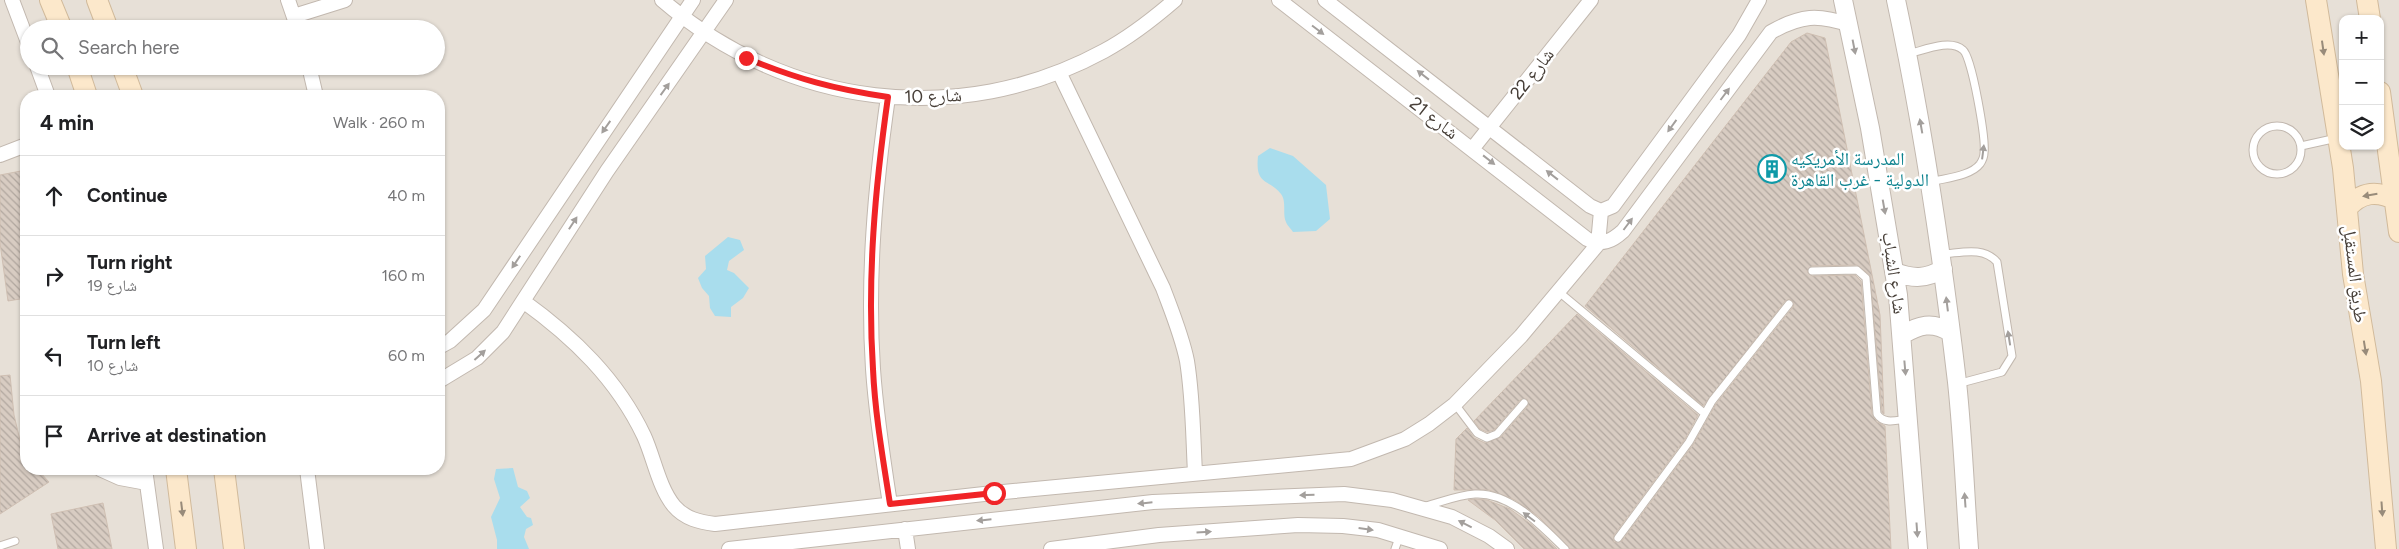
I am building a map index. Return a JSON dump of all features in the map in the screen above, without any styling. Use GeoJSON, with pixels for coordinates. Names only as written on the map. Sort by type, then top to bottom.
{"type":"FeatureCollection","features":[{"type":"Feature","properties":{"kind":"main road"},"geometry":{"type":"LineString","coordinates":[[50,0],[58,20]]}},
{"type":"Feature","properties":{"kind":"main road"},"geometry":{"type":"LineString","coordinates":[[97,0],[105,20]]}},
{"type":"Feature","properties":{"kind":"main road","name":"طريق المستقبل"},"geometry":{"type":"LineString","coordinates":[[2316,0],[2338,124],[2353,274],[2371,381],[2386,549]]}},
{"type":"Feature","properties":{"kind":"main road"},"geometry":{"type":"LineString","coordinates":[[2367,0],[2369,15]]}},
{"type":"Feature","properties":{"kind":"main road"},"geometry":{"type":"LineString","coordinates":[[80,75],[85,90]]}},
{"type":"Feature","properties":{"kind":"main road"},"geometry":{"type":"LineString","coordinates":[[125,75],[131,90]]}},
{"type":"Feature","properties":{"kind":"main road"},"geometry":{"type":"LineString","coordinates":[[2384,130],[2396,200],[2399,232]]}},
{"type":"Feature","properties":{"kind":"main road"},"geometry":{"type":"LineString","coordinates":[[2347,208],[2354,200],[2371,193],[2388,195],[2396,200]]}},
{"type":"Feature","properties":{"kind":"main road"},"geometry":{"type":"LineString","coordinates":[[177,475],[186,549]]}},
{"type":"Feature","properties":{"kind":"main road"},"geometry":{"type":"LineString","coordinates":[[225,475],[234,549]]}},
{"type":"Feature","properties":{"kind":"street"},"geometry":{"type":"LineString","coordinates":[[12,0],[20,21]]}},
{"type":"Feature","properties":{"kind":"street"},"geometry":{"type":"LineString","coordinates":[[288,0],[295,20]]}},
{"type":"Feature","properties":{"kind":"street"},"geometry":{"type":"LineString","coordinates":[[300,20],[345,0]]}},
{"type":"Feature","properties":{"kind":"street","name":"شارع 10"},"geometry":{"type":"LineString","coordinates":[[662,0],[704,33],[746,58],[792,77],[839,90],[888,97],[927,98],[965,96],[1013,87],[1059,72],[1104,51],[1147,24],[1175,0]]}},
{"type":"Feature","properties":{"kind":"street"},"geometry":{"type":"LineString","coordinates":[[445,343],[466,328],[484,310],[586,156],[693,0]]}},
{"type":"Feature","properties":{"kind":"street"},"geometry":{"type":"LineString","coordinates":[[445,377],[477,358],[503,332],[607,171],[726,0]]}},
{"type":"Feature","properties":{"kind":"street","name":"شارع 21"},"geometry":{"type":"LineString","coordinates":[[1279,0],[1593,241]]}},
{"type":"Feature","properties":{"kind":"street","name":"شارع 21"},"geometry":{"type":"LineString","coordinates":[[1325,0],[1595,208]]}},
{"type":"Feature","properties":{"kind":"street","name":"شارع 22"},"geometry":{"type":"LineString","coordinates":[[1473,148],[1591,0]]}},
{"type":"Feature","properties":{"kind":"street"},"geometry":{"type":"LineString","coordinates":[[523,301],[580,346],[604,373],[625,403],[643,435],[668,496],[675,507],[685,516],[697,522],[715,524],[890,504],[1351,459],[1405,439],[1429,424],[1455,404],[1521,336],[1559,292],[1593,241],[1595,208],[1613,206],[1739,35],[1759,0]]}},
{"type":"Feature","properties":{"kind":"street","name":"شارع الشباب"},"geometry":{"type":"LineString","coordinates":[[1843,0],[1850,25],[1895,272],[1909,419],[1918,549]]}},
{"type":"Feature","properties":{"kind":"street"},"geometry":{"type":"LineString","coordinates":[[1896,0],[1908,54],[1931,182],[1942,262],[1957,384],[1969,549]]}},
{"type":"Feature","properties":{"kind":"street"},"geometry":{"type":"LineString","coordinates":[[1593,241],[1608,242],[1623,231],[1771,32],[1789,22],[1809,17],[1830,18],[1850,25]]}},
{"type":"Feature","properties":{"kind":"street"},"geometry":{"type":"LineString","coordinates":[[1059,72],[1163,288],[1177,323],[1192,397],[1195,474]]}},
{"type":"Feature","properties":{"kind":"street"},"geometry":{"type":"LineString","coordinates":[[40,75],[46,90]]}},
{"type":"Feature","properties":{"kind":"street"},"geometry":{"type":"LineString","coordinates":[[311,75],[315,90]]}},
{"type":"Feature","properties":{"kind":"street"},"geometry":{"type":"LineString","coordinates":[[888,97],[874,204],[871,302],[873,369],[879,437],[890,504]]}},
{"type":"Feature","properties":{"kind":"street"},"geometry":{"type":"LineString","coordinates":[[0,155],[20,147]]}},
{"type":"Feature","properties":{"kind":"street"},"geometry":{"type":"LineString","coordinates":[[1895,272],[1920,278],[1932,276],[1942,262]]}},
{"type":"Feature","properties":{"kind":"street"},"geometry":{"type":"LineString","coordinates":[[1902,335],[1915,327],[1928,324],[1941,326],[1950,332]]}},
{"type":"Feature","properties":{"kind":"street"},"geometry":{"type":"LineString","coordinates":[[113,475],[120,478],[146,476],[156,549]]}},
{"type":"Feature","properties":{"kind":"street"},"geometry":{"type":"LineString","coordinates":[[308,475],[317,549]]}},
{"type":"Feature","properties":{"kind":"street"},"geometry":{"type":"LineString","coordinates":[[729,549],[1153,502],[1344,494],[1392,500],[1452,517],[1489,536],[1507,549]]}},
{"type":"Feature","properties":{"kind":"street"},"geometry":{"type":"LineString","coordinates":[[1051,549],[1159,536],[1298,526],[1344,526],[1400,535],[1440,549]]}},
{"type":"Feature","properties":{"kind":"street"},"geometry":{"type":"LineString","coordinates":[[905,529],[908,549]]}},
{"type":"Feature","properties":{"kind":"lane"},"geometry":{"type":"LineString","coordinates":[[1908,54],[1946,45],[1955,45],[1963,49],[1968,56],[1978,105],[1984,146],[1984,156],[1980,164],[1973,171],[1931,182]]}},
{"type":"Feature","properties":{"kind":"lane"},"geometry":{"type":"LineString","coordinates":[[2301,146],[2293,132],[2279,126],[2264,130],[2254,142],[2253,150],[2258,165],[2264,170],[2279,174],[2287,172],[2298,162],[2301,146],[2338,124]]}},
{"type":"Feature","properties":{"kind":"lane"},"geometry":{"type":"LineString","coordinates":[[1942,262],[1983,252],[1991,255],[1997,262],[2012,356],[2002,372],[1957,384]]}},
{"type":"Feature","properties":{"kind":"lane"},"geometry":{"type":"LineString","coordinates":[[1812,271],[1857,270],[1866,278],[1877,414],[1880,419],[1887,422],[1909,419]]}},
{"type":"Feature","properties":{"kind":"lane"},"geometry":{"type":"LineString","coordinates":[[1559,292],[1704,413]]}},
{"type":"Feature","properties":{"kind":"lane"},"geometry":{"type":"LineString","coordinates":[[1618,538],[1689,442],[1704,413],[1721,388],[1789,304]]}},
{"type":"Feature","properties":{"kind":"lane"},"geometry":{"type":"LineString","coordinates":[[1455,404],[1478,433],[1487,438],[1497,434],[1524,403]]}},
{"type":"Feature","properties":{"kind":"lane"},"geometry":{"type":"LineString","coordinates":[[1422,508],[1475,494],[1499,498],[1526,513],[1565,549]]}},
{"type":"Feature","properties":{"kind":"lane"},"geometry":{"type":"LineString","coordinates":[[1395,549],[1400,535]]}},
{"type":"Feature","properties":{"kind":"lane"},"geometry":{"type":"LineString","coordinates":[[0,546],[15,541]]}},
{"type":"Feature","properties":{"kind":"shaded area"},"geometry":{"type":"Polygon","coordinates":[[[0,0],[2399,0],[2399,549],[0,549],[0,0]]]}},
{"type":"Feature","properties":{"kind":"water"},"geometry":{"type":"Polygon","coordinates":[[[1270,148],[1293,156],[1326,185],[1330,219],[1316,231],[1293,232],[1285,219],[1283,197],[1258,172],[1258,156],[1270,148]]]}},
{"type":"Feature","properties":{"kind":"water"},"geometry":{"type":"Polygon","coordinates":[[[728,237],[740,240],[744,250],[729,261],[727,270],[734,273],[749,288],[743,298],[731,307],[731,317],[715,316],[710,308],[709,296],[702,288],[698,278],[706,269],[705,256],[728,237]]]}},
{"type":"Feature","properties":{"kind":"water"},"geometry":{"type":"Polygon","coordinates":[[[513,468],[518,487],[527,491],[530,498],[520,507],[527,517],[531,518],[533,525],[526,529],[524,537],[529,549],[497,549],[497,540],[491,517],[500,498],[494,479],[496,469],[513,468]]]}},
{"type":"Feature","properties":{"kind":"building","name":"المدرسة الأمريكيه الدولية - غرب القاهرة"},"geometry":{"type":"Polygon","coordinates":[[[1807,33],[1825,38],[1880,315],[1884,414],[1882,412],[1870,275],[1857,265],[1812,266],[1807,272],[1812,276],[1855,275],[1861,281],[1872,414],[1877,422],[1885,426],[1891,549],[1570,549],[1539,517],[1515,500],[1489,490],[1454,490],[1456,439],[1467,428],[1474,438],[1485,443],[1501,437],[1528,406],[1527,399],[1520,400],[1494,430],[1487,432],[1480,429],[1474,421],[1577,314],[1698,415],[1685,439],[1614,535],[1614,542],[1622,541],[1693,445],[1716,404],[1793,307],[1794,303],[1790,299],[1785,301],[1703,406],[1585,306],[1791,42],[1807,33]]]}},
{"type":"Feature","properties":{"kind":"building"},"geometry":{"type":"Polygon","coordinates":[[[20,171],[20,299],[8,301],[0,243],[0,175],[20,171]]]}},
{"type":"Feature","properties":{"kind":"building"},"geometry":{"type":"Polygon","coordinates":[[[10,375],[14,415],[20,440],[20,475],[43,475],[49,482],[0,514],[0,376],[10,375]]]}},
{"type":"Feature","properties":{"kind":"building"},"geometry":{"type":"Polygon","coordinates":[[[1468,500],[1487,500],[1510,509],[1532,525],[1557,549],[1524,549],[1495,520],[1468,500]]]}},
{"type":"Feature","properties":{"kind":"building"},"geometry":{"type":"Polygon","coordinates":[[[103,503],[112,549],[58,549],[51,514],[103,503]]]}},
{"type":"Feature","properties":{"kind":"place","name":"المدرسة الأمريكيه الدولية - غرب القاهرة"},"geometry":{"type":"Point","coordinates":[1772,169]}},
{"type":"Feature","properties":{"kind":"route"},"geometry":{"type":"LineString","coordinates":[[746,58],[792,77],[839,90],[888,97],[878,166],[872,234],[871,302],[873,369],[879,437],[890,504],[994,493]]}}]}
